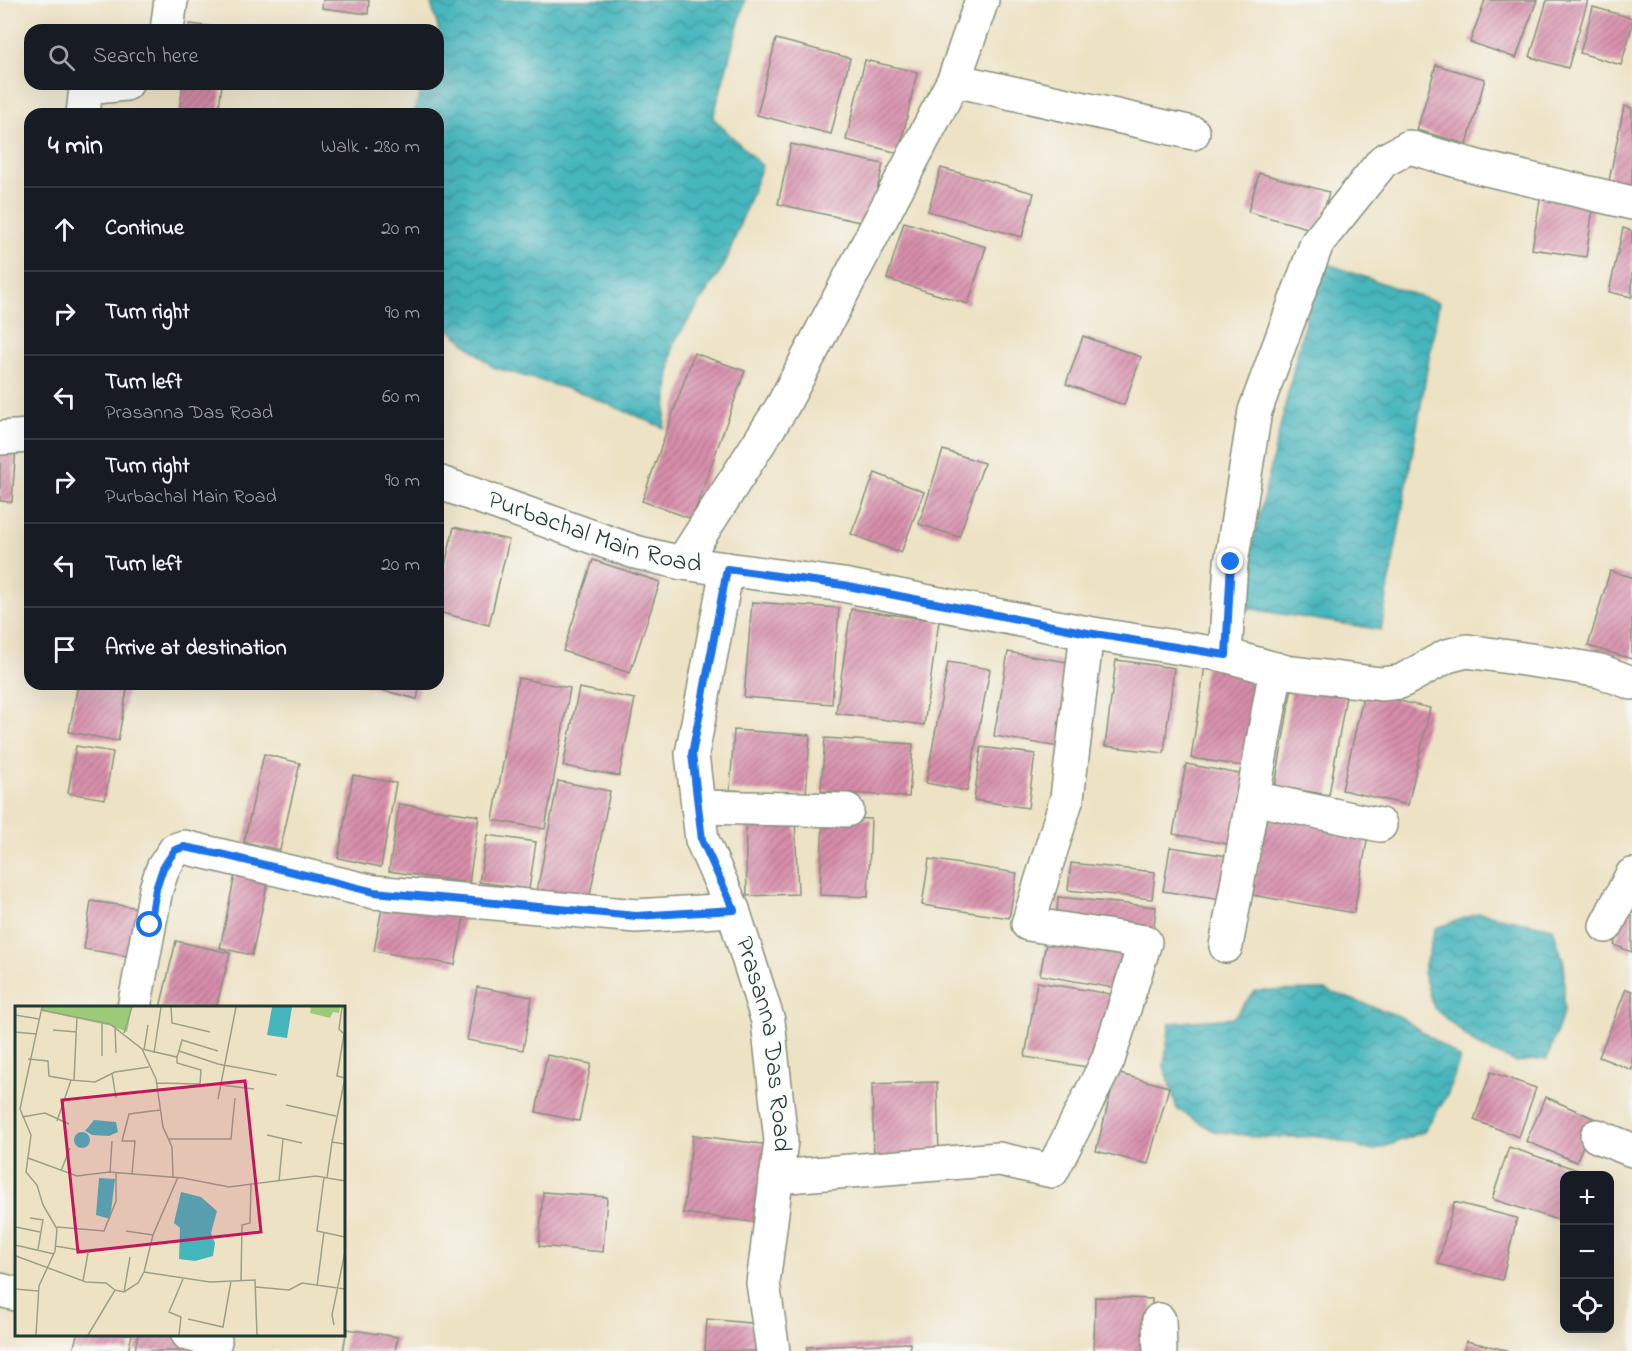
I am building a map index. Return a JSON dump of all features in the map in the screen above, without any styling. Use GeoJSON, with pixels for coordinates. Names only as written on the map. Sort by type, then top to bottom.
{"type":"FeatureCollection","features":[{"type":"Feature","properties":{"kind":"street"},"geometry":{"type":"LineString","coordinates":[[168,24],[171,0]]}},
{"type":"Feature","properties":{"kind":"street"},"geometry":{"type":"LineString","coordinates":[[682,563],[782,407],[954,80],[982,0]]}},
{"type":"Feature","properties":{"kind":"street"},"geometry":{"type":"LineString","coordinates":[[954,80],[1193,133]]}},
{"type":"Feature","properties":{"kind":"street"},"geometry":{"type":"LineString","coordinates":[[84,108],[86,90]]}},
{"type":"Feature","properties":{"kind":"street"},"geometry":{"type":"LineString","coordinates":[[1226,655],[1231,562],[1255,411],[1317,243],[1383,161],[1409,147],[1478,167],[1632,203]]}},
{"type":"Feature","properties":{"kind":"street"},"geometry":{"type":"LineString","coordinates":[[0,438],[24,436]]}},
{"type":"Feature","properties":{"kind":"street","name":"Purbachal Main Road"},"geometry":{"type":"LineString","coordinates":[[444,484],[635,552],[682,563],[843,585],[1088,633],[1226,655],[1276,669],[1381,684],[1400,682],[1447,656],[1467,651],[1600,671],[1632,683]]}},
{"type":"Feature","properties":{"kind":"street","name":"Prasanna Das Road"},"geometry":{"type":"LineString","coordinates":[[727,569],[692,754],[702,840],[734,910],[768,1021],[781,1141],[764,1283],[773,1351]]}},
{"type":"Feature","properties":{"kind":"street"},"geometry":{"type":"LineString","coordinates":[[776,1177],[999,1159],[1052,1171],[1108,1060],[1145,942],[1028,924],[1066,798],[1088,633]]}},
{"type":"Feature","properties":{"kind":"street"},"geometry":{"type":"LineString","coordinates":[[1226,946],[1276,669]]}},
{"type":"Feature","properties":{"kind":"street"},"geometry":{"type":"LineString","coordinates":[[1253,798],[1380,825]]}},
{"type":"Feature","properties":{"kind":"street"},"geometry":{"type":"LineString","coordinates":[[698,807],[847,810]]}},
{"type":"Feature","properties":{"kind":"street"},"geometry":{"type":"LineString","coordinates":[[134,1006],[156,889],[163,868],[175,850],[184,847],[374,892],[636,916],[734,910]]}},
{"type":"Feature","properties":{"kind":"street"},"geometry":{"type":"LineString","coordinates":[[1606,926],[1632,875]]}},
{"type":"Feature","properties":{"kind":"street"},"geometry":{"type":"LineString","coordinates":[[1597,1136],[1632,1150]]}},
{"type":"Feature","properties":{"kind":"street"},"geometry":{"type":"LineString","coordinates":[[0,1290],[15,1294]]}},
{"type":"Feature","properties":{"kind":"water"},"geometry":{"type":"Polygon","coordinates":[[[430,0],[745,0],[713,118],[762,166],[725,264],[673,344],[664,428],[582,393],[493,367],[444,325],[444,108],[414,108],[422,90],[444,90],[444,24],[437,24],[430,0]]]}},
{"type":"Feature","properties":{"kind":"water"},"geometry":{"type":"Polygon","coordinates":[[[1319,261],[1439,303],[1381,630],[1238,607],[1319,261]]]}},
{"type":"Feature","properties":{"kind":"water"},"geometry":{"type":"Polygon","coordinates":[[[1480,913],[1553,928],[1564,964],[1564,1011],[1547,1059],[1515,1062],[1477,1045],[1434,1008],[1423,973],[1435,928],[1480,913]]]}},
{"type":"Feature","properties":{"kind":"water"},"geometry":{"type":"Polygon","coordinates":[[[1325,990],[1399,1016],[1460,1058],[1448,1094],[1424,1132],[1373,1151],[1323,1136],[1264,1138],[1214,1131],[1177,1109],[1164,1066],[1170,1023],[1233,1018],[1255,991],[1325,990]]]}},
{"type":"Feature","properties":{"kind":"building"},"geometry":{"type":"Polygon","coordinates":[[[323,0],[369,0],[368,14],[322,8],[323,0]]]}},
{"type":"Feature","properties":{"kind":"building"},"geometry":{"type":"Polygon","coordinates":[[[1485,0],[1537,0],[1516,58],[1470,42],[1485,0]]]}},
{"type":"Feature","properties":{"kind":"building"},"geometry":{"type":"Polygon","coordinates":[[[1547,0],[1588,0],[1568,68],[1530,57],[1547,0]]]}},
{"type":"Feature","properties":{"kind":"building"},"geometry":{"type":"Polygon","coordinates":[[[1593,7],[1632,18],[1632,27],[1621,65],[1580,53],[1593,7]]]}},
{"type":"Feature","properties":{"kind":"building"},"geometry":{"type":"Polygon","coordinates":[[[776,39],[850,58],[831,134],[757,115],[776,39]]]}},
{"type":"Feature","properties":{"kind":"building"},"geometry":{"type":"Polygon","coordinates":[[[865,60],[917,72],[899,153],[846,140],[865,60]]]}},
{"type":"Feature","properties":{"kind":"building"},"geometry":{"type":"Polygon","coordinates":[[[1436,65],[1485,79],[1467,144],[1417,130],[1436,65]]]}},
{"type":"Feature","properties":{"kind":"building"},"geometry":{"type":"Polygon","coordinates":[[[182,90],[221,90],[219,108],[180,108],[182,90]]]}},
{"type":"Feature","properties":{"kind":"building"},"geometry":{"type":"Polygon","coordinates":[[[1624,106],[1632,108],[1632,186],[1609,181],[1624,106]]]}},
{"type":"Feature","properties":{"kind":"building"},"geometry":{"type":"Polygon","coordinates":[[[791,144],[883,164],[869,224],[778,204],[791,144]]]}},
{"type":"Feature","properties":{"kind":"building"},"geometry":{"type":"Polygon","coordinates":[[[941,168],[1034,193],[1022,237],[928,211],[941,168]]]}},
{"type":"Feature","properties":{"kind":"building"},"geometry":{"type":"Polygon","coordinates":[[[1259,173],[1329,192],[1319,231],[1248,212],[1259,173]]]}},
{"type":"Feature","properties":{"kind":"building"},"geometry":{"type":"Polygon","coordinates":[[[1541,194],[1594,201],[1586,257],[1532,249],[1541,194]]]}},
{"type":"Feature","properties":{"kind":"building"},"geometry":{"type":"Polygon","coordinates":[[[904,222],[986,247],[968,304],[887,279],[904,222]]]}},
{"type":"Feature","properties":{"kind":"building"},"geometry":{"type":"Polygon","coordinates":[[[1623,228],[1632,231],[1632,297],[1609,292],[1623,228]]]}},
{"type":"Feature","properties":{"kind":"building"},"geometry":{"type":"Polygon","coordinates":[[[1083,336],[1141,357],[1124,405],[1066,384],[1083,336]]]}},
{"type":"Feature","properties":{"kind":"building"},"geometry":{"type":"Polygon","coordinates":[[[694,353],[745,371],[692,519],[642,501],[694,353]]]}},
{"type":"Feature","properties":{"kind":"building"},"geometry":{"type":"Polygon","coordinates":[[[0,443],[16,445],[12,502],[0,501],[0,443]]]}},
{"type":"Feature","properties":{"kind":"building"},"geometry":{"type":"Polygon","coordinates":[[[943,450],[984,463],[959,537],[919,524],[943,450]]]}},
{"type":"Feature","properties":{"kind":"building"},"geometry":{"type":"Polygon","coordinates":[[[875,473],[924,492],[901,553],[851,534],[875,473]]]}},
{"type":"Feature","properties":{"kind":"building"},"geometry":{"type":"Polygon","coordinates":[[[454,527],[509,540],[489,625],[444,614],[444,569],[454,527]]]}},
{"type":"Feature","properties":{"kind":"building"},"geometry":{"type":"Polygon","coordinates":[[[593,560],[660,582],[630,673],[563,651],[593,560]]]}},
{"type":"Feature","properties":{"kind":"building"},"geometry":{"type":"Polygon","coordinates":[[[1610,571],[1632,577],[1632,659],[1588,646],[1610,571]]]}},
{"type":"Feature","properties":{"kind":"building"},"geometry":{"type":"Polygon","coordinates":[[[752,602],[839,608],[832,704],[744,697],[752,602]]]}},
{"type":"Feature","properties":{"kind":"building"},"geometry":{"type":"Polygon","coordinates":[[[851,609],[939,621],[924,725],[836,713],[851,609]]]}},
{"type":"Feature","properties":{"kind":"building"},"geometry":{"type":"Polygon","coordinates":[[[1008,652],[1079,664],[1065,748],[994,736],[1008,652]]]}},
{"type":"Feature","properties":{"kind":"building"},"geometry":{"type":"Polygon","coordinates":[[[1116,660],[1174,668],[1164,753],[1105,746],[1116,660]]]}},
{"type":"Feature","properties":{"kind":"building"},"geometry":{"type":"Polygon","coordinates":[[[948,662],[990,669],[967,791],[926,783],[948,662]]]}},
{"type":"Feature","properties":{"kind":"building"},"geometry":{"type":"Polygon","coordinates":[[[1205,666],[1269,676],[1256,768],[1191,758],[1205,666]]]}},
{"type":"Feature","properties":{"kind":"building"},"geometry":{"type":"Polygon","coordinates":[[[518,678],[570,688],[545,829],[493,820],[518,678]]]}},
{"type":"Feature","properties":{"kind":"building"},"geometry":{"type":"Polygon","coordinates":[[[1293,681],[1347,690],[1329,795],[1275,786],[1293,681]]]}},
{"type":"Feature","properties":{"kind":"building"},"geometry":{"type":"Polygon","coordinates":[[[579,688],[635,699],[619,776],[563,766],[579,688]]]}},
{"type":"Feature","properties":{"kind":"building"},"geometry":{"type":"Polygon","coordinates":[[[77,690],[127,690],[118,741],[69,732],[77,690]]]}},
{"type":"Feature","properties":{"kind":"building"},"geometry":{"type":"Polygon","coordinates":[[[381,690],[419,690],[417,699],[381,690]]]}},
{"type":"Feature","properties":{"kind":"building"},"geometry":{"type":"Polygon","coordinates":[[[1364,693],[1430,708],[1408,805],[1342,790],[1364,693]]]}},
{"type":"Feature","properties":{"kind":"building"},"geometry":{"type":"Polygon","coordinates":[[[734,730],[810,735],[806,795],[730,790],[734,730]]]}},
{"type":"Feature","properties":{"kind":"building"},"geometry":{"type":"Polygon","coordinates":[[[825,738],[913,744],[909,797],[821,791],[825,738]]]}},
{"type":"Feature","properties":{"kind":"building"},"geometry":{"type":"Polygon","coordinates":[[[76,746],[113,752],[105,799],[68,793],[76,746]]]}},
{"type":"Feature","properties":{"kind":"building"},"geometry":{"type":"Polygon","coordinates":[[[981,747],[1035,754],[1028,808],[974,800],[981,747]]]}},
{"type":"Feature","properties":{"kind":"building"},"geometry":{"type":"Polygon","coordinates":[[[264,754],[300,763],[280,850],[244,842],[264,754]]]}},
{"type":"Feature","properties":{"kind":"building"},"geometry":{"type":"Polygon","coordinates":[[[1186,764],[1251,776],[1238,846],[1173,834],[1186,764]]]}},
{"type":"Feature","properties":{"kind":"building"},"geometry":{"type":"Polygon","coordinates":[[[353,775],[396,783],[381,867],[338,858],[353,775]]]}},
{"type":"Feature","properties":{"kind":"building"},"geometry":{"type":"Polygon","coordinates":[[[558,781],[610,791],[589,900],[537,891],[558,781]]]}},
{"type":"Feature","properties":{"kind":"building"},"geometry":{"type":"Polygon","coordinates":[[[399,804],[479,816],[469,883],[389,871],[399,804]]]}},
{"type":"Feature","properties":{"kind":"building"},"geometry":{"type":"Polygon","coordinates":[[[1269,805],[1370,824],[1354,913],[1252,895],[1269,805]]]}},
{"type":"Feature","properties":{"kind":"building"},"geometry":{"type":"Polygon","coordinates":[[[795,816],[798,894],[747,896],[745,817],[795,816]]]}},
{"type":"Feature","properties":{"kind":"building"},"geometry":{"type":"Polygon","coordinates":[[[823,817],[871,819],[868,897],[820,895],[823,817]]]}},
{"type":"Feature","properties":{"kind":"building"},"geometry":{"type":"Polygon","coordinates":[[[487,835],[536,842],[529,889],[479,882],[487,835]]]}},
{"type":"Feature","properties":{"kind":"building"},"geometry":{"type":"Polygon","coordinates":[[[1170,847],[1240,858],[1234,902],[1163,891],[1170,847]]]}},
{"type":"Feature","properties":{"kind":"building"},"geometry":{"type":"Polygon","coordinates":[[[929,859],[1017,873],[1009,918],[922,905],[929,859]]]}},
{"type":"Feature","properties":{"kind":"building"},"geometry":{"type":"Polygon","coordinates":[[[1071,863],[1155,872],[1152,899],[1068,890],[1071,863]]]}},
{"type":"Feature","properties":{"kind":"building"},"geometry":{"type":"Polygon","coordinates":[[[237,865],[270,872],[252,955],[220,948],[237,865]]]}},
{"type":"Feature","properties":{"kind":"building"},"geometry":{"type":"Polygon","coordinates":[[[1058,897],[1156,907],[1153,936],[1056,927],[1058,897]]]}},
{"type":"Feature","properties":{"kind":"building"},"geometry":{"type":"Polygon","coordinates":[[[1632,900],[1632,952],[1614,945],[1632,900]]]}},
{"type":"Feature","properties":{"kind":"building"},"geometry":{"type":"Polygon","coordinates":[[[91,901],[147,909],[139,958],[84,949],[91,901]]]}},
{"type":"Feature","properties":{"kind":"building"},"geometry":{"type":"Polygon","coordinates":[[[383,902],[464,917],[455,965],[374,951],[383,902]]]}},
{"type":"Feature","properties":{"kind":"building"},"geometry":{"type":"Polygon","coordinates":[[[1048,932],[1127,947],[1119,989],[1040,975],[1048,932]]]}},
{"type":"Feature","properties":{"kind":"building"},"geometry":{"type":"Polygon","coordinates":[[[176,941],[230,953],[217,1006],[160,1006],[176,941]]]}},
{"type":"Feature","properties":{"kind":"building"},"geometry":{"type":"Polygon","coordinates":[[[1037,982],[1111,994],[1099,1069],[1025,1057],[1037,982]]]}},
{"type":"Feature","properties":{"kind":"building"},"geometry":{"type":"Polygon","coordinates":[[[477,987],[532,997],[523,1050],[467,1040],[477,987]]]}},
{"type":"Feature","properties":{"kind":"building"},"geometry":{"type":"Polygon","coordinates":[[[1626,989],[1632,991],[1632,1070],[1599,1057],[1626,989]]]}},
{"type":"Feature","properties":{"kind":"building"},"geometry":{"type":"Polygon","coordinates":[[[547,1055],[591,1064],[579,1121],[536,1112],[547,1055]]]}},
{"type":"Feature","properties":{"kind":"building"},"geometry":{"type":"Polygon","coordinates":[[[1491,1072],[1536,1088],[1519,1137],[1474,1120],[1491,1072]]]}},
{"type":"Feature","properties":{"kind":"building"},"geometry":{"type":"Polygon","coordinates":[[[1116,1073],[1169,1087],[1148,1164],[1096,1151],[1116,1073]]]}},
{"type":"Feature","properties":{"kind":"building"},"geometry":{"type":"Polygon","coordinates":[[[937,1082],[939,1157],[874,1159],[872,1084],[937,1082]]]}},
{"type":"Feature","properties":{"kind":"building"},"geometry":{"type":"Polygon","coordinates":[[[1546,1097],[1595,1119],[1576,1162],[1526,1141],[1546,1097]]]}},
{"type":"Feature","properties":{"kind":"building"},"geometry":{"type":"Polygon","coordinates":[[[693,1135],[777,1146],[767,1224],[683,1213],[693,1135]]]}},
{"type":"Feature","properties":{"kind":"building"},"geometry":{"type":"Polygon","coordinates":[[[1509,1147],[1581,1171],[1560,1171],[1560,1221],[1492,1199],[1509,1147]]]}},
{"type":"Feature","properties":{"kind":"building"},"geometry":{"type":"Polygon","coordinates":[[[543,1192],[607,1197],[603,1252],[539,1246],[543,1192]]]}},
{"type":"Feature","properties":{"kind":"building"},"geometry":{"type":"Polygon","coordinates":[[[1454,1202],[1517,1218],[1502,1280],[1438,1264],[1454,1202]]]}},
{"type":"Feature","properties":{"kind":"building"},"geometry":{"type":"Polygon","coordinates":[[[1095,1297],[1152,1299],[1151,1351],[1094,1351],[1095,1297]]]}},
{"type":"Feature","properties":{"kind":"building"},"geometry":{"type":"Polygon","coordinates":[[[707,1319],[761,1324],[759,1351],[705,1351],[707,1319]]]}},
{"type":"Feature","properties":{"kind":"building"},"geometry":{"type":"Polygon","coordinates":[[[347,1329],[398,1337],[395,1351],[343,1351],[347,1329]]]}},
{"type":"Feature","properties":{"kind":"building"},"geometry":{"type":"Polygon","coordinates":[[[77,1336],[132,1336],[128,1351],[73,1351],[77,1336]]]}},
{"type":"Feature","properties":{"kind":"building"},"geometry":{"type":"Polygon","coordinates":[[[138,1336],[178,1336],[205,1342],[203,1351],[135,1351],[138,1336]]]}},
{"type":"Feature","properties":{"kind":"building"},"geometry":{"type":"Polygon","coordinates":[[[1466,1341],[1507,1350],[1507,1351],[1464,1351],[1466,1341]]]}},
{"type":"Feature","properties":{"kind":"building"},"geometry":{"type":"Polygon","coordinates":[[[910,1343],[910,1351],[807,1351],[807,1347],[910,1343]]]}},
{"type":"Feature","properties":{"kind":"route"},"geometry":{"type":"LineString","coordinates":[[150,925],[156,889],[163,868],[175,850],[184,847],[374,892],[636,916],[734,910],[702,840],[692,754],[727,569],[843,585],[1088,633],[1226,655],[1231,562]]}}]}
